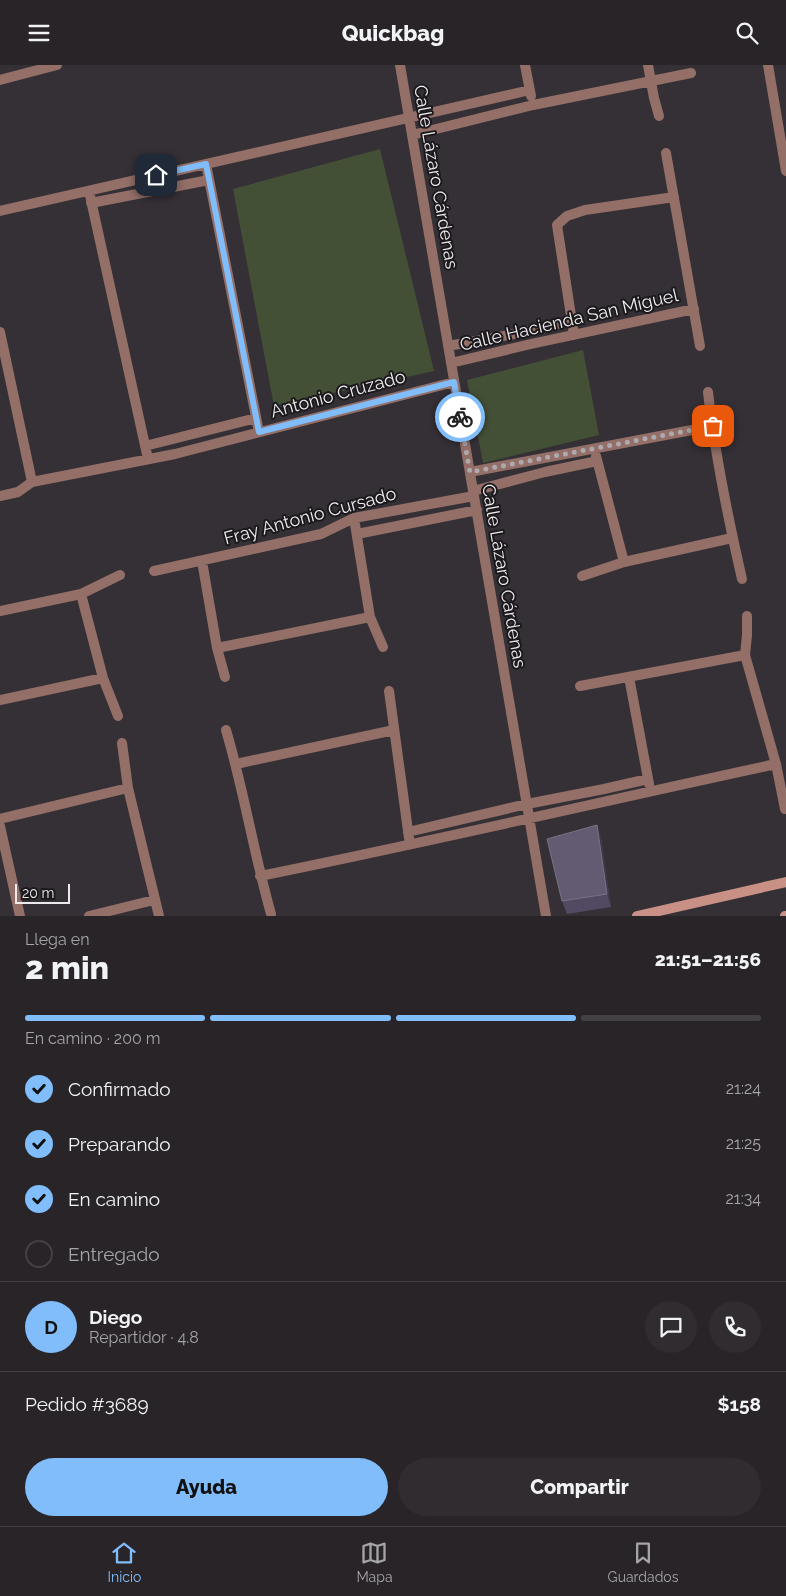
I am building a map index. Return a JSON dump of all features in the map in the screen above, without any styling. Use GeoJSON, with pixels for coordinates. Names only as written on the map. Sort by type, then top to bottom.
{"type":"FeatureCollection","features":[{"type":"Feature","properties":{"kind":"street"},"geometry":{"type":"LineString","coordinates":[[0,79],[57,65]]}},
{"type":"Feature","properties":{"kind":"street","name":"Calle Lázaro Cárdenas"},"geometry":{"type":"LineString","coordinates":[[400,65],[546,916]]}},
{"type":"Feature","properties":{"kind":"street"},"geometry":{"type":"LineString","coordinates":[[525,65],[533,105]]}},
{"type":"Feature","properties":{"kind":"street"},"geometry":{"type":"LineString","coordinates":[[648,65],[659,117]]}},
{"type":"Feature","properties":{"kind":"street"},"geometry":{"type":"LineString","coordinates":[[768,65],[786,171]]}},
{"type":"Feature","properties":{"kind":"street"},"geometry":{"type":"LineString","coordinates":[[412,135],[533,105],[691,73]]}},
{"type":"Feature","properties":{"kind":"street"},"geometry":{"type":"LineString","coordinates":[[0,211],[530,91]]}},
{"type":"Feature","properties":{"kind":"street"},"geometry":{"type":"LineString","coordinates":[[666,153],[700,346]]}},
{"type":"Feature","properties":{"kind":"street"},"geometry":{"type":"LineString","coordinates":[[0,496],[18,492],[32,482],[175,454],[259,432],[206,164]]}},
{"type":"Feature","properties":{"kind":"street"},"geometry":{"type":"LineString","coordinates":[[91,203],[209,181]]}},
{"type":"Feature","properties":{"kind":"street"},"geometry":{"type":"LineString","coordinates":[[89,191],[148,459]]}},
{"type":"Feature","properties":{"kind":"street"},"geometry":{"type":"LineString","coordinates":[[574,335],[557,225],[567,216],[585,210],[674,197]]}},
{"type":"Feature","properties":{"kind":"street","name":"Calle Hacienda San Miguel"},"geometry":{"type":"LineString","coordinates":[[451,363],[694,309]]}},
{"type":"Feature","properties":{"kind":"street","name":"Calle Hacienda San Miguel"},"geometry":{"type":"LineString","coordinates":[[448,346],[571,321]]}},
{"type":"Feature","properties":{"kind":"street"},"geometry":{"type":"LineString","coordinates":[[0,332],[32,482]]}},
{"type":"Feature","properties":{"kind":"street","name":"Antonio Cruzado"},"geometry":{"type":"LineString","coordinates":[[259,432],[454,382]]}},
{"type":"Feature","properties":{"kind":"street"},"geometry":{"type":"LineString","coordinates":[[708,392],[732,538],[742,579]]}},
{"type":"Feature","properties":{"kind":"street"},"geometry":{"type":"LineString","coordinates":[[145,446],[256,418]]}},
{"type":"Feature","properties":{"kind":"street"},"geometry":{"type":"LineString","coordinates":[[470,472],[713,426]]}},
{"type":"Feature","properties":{"kind":"street"},"geometry":{"type":"LineString","coordinates":[[595,448],[624,563]]}},
{"type":"Feature","properties":{"kind":"street","name":"Fray Antonio Cursado"},"geometry":{"type":"LineString","coordinates":[[154,571],[321,534],[354,517],[474,493],[545,472],[597,461]]}},
{"type":"Feature","properties":{"kind":"street"},"geometry":{"type":"LineString","coordinates":[[357,534],[476,510]]}},
{"type":"Feature","properties":{"kind":"street"},"geometry":{"type":"LineString","coordinates":[[354,517],[370,617],[383,647]]}},
{"type":"Feature","properties":{"kind":"street"},"geometry":{"type":"LineString","coordinates":[[582,576],[624,563],[732,538]]}},
{"type":"Feature","properties":{"kind":"street"},"geometry":{"type":"LineString","coordinates":[[202,561],[217,648],[225,677]]}},
{"type":"Feature","properties":{"kind":"street"},"geometry":{"type":"LineString","coordinates":[[0,611],[81,594],[120,575]]}},
{"type":"Feature","properties":{"kind":"street"},"geometry":{"type":"LineString","coordinates":[[81,594],[102,678],[118,716]]}},
{"type":"Feature","properties":{"kind":"street"},"geometry":{"type":"LineString","coordinates":[[217,648],[370,617]]}},
{"type":"Feature","properties":{"kind":"street"},"geometry":{"type":"LineString","coordinates":[[747,617],[748,635],[745,655],[776,764],[784,809]]}},
{"type":"Feature","properties":{"kind":"street"},"geometry":{"type":"LineString","coordinates":[[580,686],[745,655]]}},
{"type":"Feature","properties":{"kind":"street"},"geometry":{"type":"LineString","coordinates":[[629,677],[651,791]]}},
{"type":"Feature","properties":{"kind":"street"},"geometry":{"type":"LineString","coordinates":[[0,700],[102,678]]}},
{"type":"Feature","properties":{"kind":"street"},"geometry":{"type":"LineString","coordinates":[[389,691],[410,845]]}},
{"type":"Feature","properties":{"kind":"street"},"geometry":{"type":"LineString","coordinates":[[226,730],[271,915]]}},
{"type":"Feature","properties":{"kind":"street"},"geometry":{"type":"LineString","coordinates":[[236,765],[394,730]]}},
{"type":"Feature","properties":{"kind":"street"},"geometry":{"type":"LineString","coordinates":[[122,743],[128,788],[159,916]]}},
{"type":"Feature","properties":{"kind":"street"},"geometry":{"type":"LineString","coordinates":[[260,876],[410,845],[529,817],[776,764]]}},
{"type":"Feature","properties":{"kind":"street"},"geometry":{"type":"LineString","coordinates":[[408,832],[527,804],[648,779]]}},
{"type":"Feature","properties":{"kind":"street"},"geometry":{"type":"LineString","coordinates":[[0,819],[128,788]]}},
{"type":"Feature","properties":{"kind":"street"},"geometry":{"type":"LineString","coordinates":[[0,826],[20,916]]}},
{"type":"Feature","properties":{"kind":"street"},"geometry":{"type":"LineString","coordinates":[[637,916],[786,882]]}},
{"type":"Feature","properties":{"kind":"street"},"geometry":{"type":"LineString","coordinates":[[88,916],[154,900]]}},
{"type":"Feature","properties":{"kind":"green space"},"geometry":{"type":"Polygon","coordinates":[[[380,149],[434,371],[274,406],[233,189],[380,149]]]}},
{"type":"Feature","properties":{"kind":"green space"},"geometry":{"type":"Polygon","coordinates":[[[583,350],[599,435],[483,463],[467,380],[583,350]]]}},
{"type":"Feature","properties":{"kind":"building"},"geometry":{"type":"Polygon","coordinates":[[[597,825],[607,894],[562,901],[547,839],[597,825]]]}},
{"type":"Feature","properties":{"kind":"way so far"},"geometry":{"type":"LineString","coordinates":[[460,417],[470,472],[713,426]]}},
{"type":"Feature","properties":{"kind":"route"},"geometry":{"type":"LineString","coordinates":[[156,175],[206,164],[259,432],[454,382],[460,417]]}}]}
